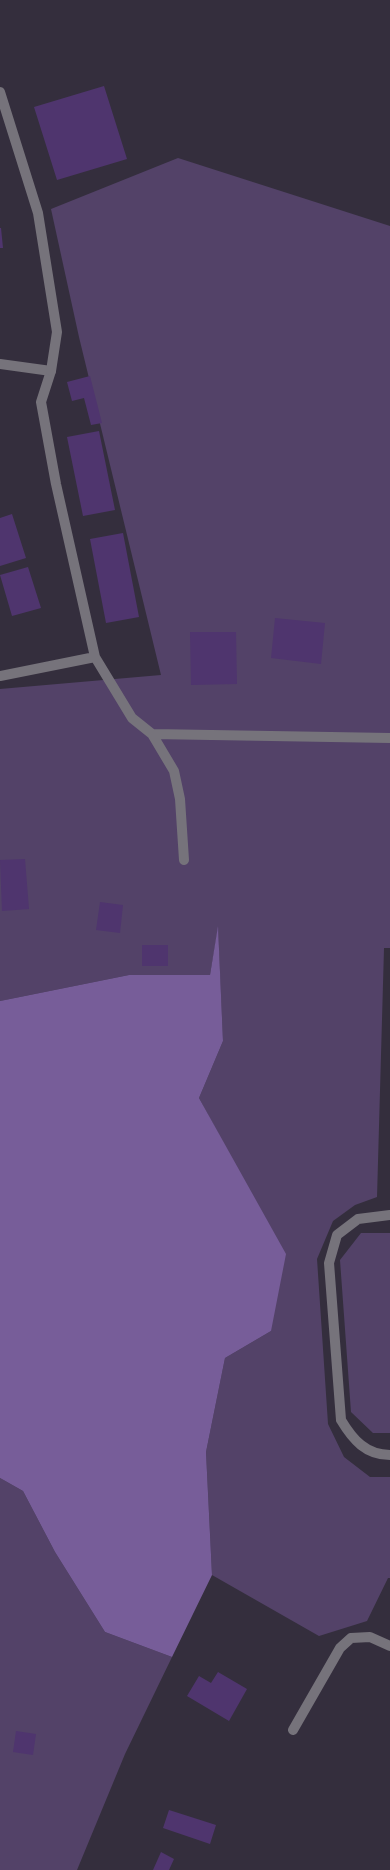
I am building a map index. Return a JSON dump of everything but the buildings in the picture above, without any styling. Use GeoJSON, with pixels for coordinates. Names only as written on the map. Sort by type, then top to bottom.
{"type":"FeatureCollection","features":[{"type":"Feature","properties":{"kind":"street"},"geometry":{"type":"LineString","coordinates":[[0,92],[2,106],[38,213],[57,332],[51,372],[41,402],[56,484],[94,658],[132,718],[152,734],[174,771],[180,799],[184,860]]}},
{"type":"Feature","properties":{"kind":"street"},"geometry":{"type":"LineString","coordinates":[[0,364],[51,372]]}},
{"type":"Feature","properties":{"kind":"street"},"geometry":{"type":"LineString","coordinates":[[0,676],[94,658]]}},
{"type":"Feature","properties":{"kind":"street"},"geometry":{"type":"LineString","coordinates":[[152,734],[390,738]]}},
{"type":"Feature","properties":{"kind":"street"},"geometry":{"type":"LineString","coordinates":[[390,1215],[358,1219],[337,1235],[329,1263],[341,1420],[352,1439],[378,1455],[390,1455]]}},
{"type":"Feature","properties":{"kind":"street"},"geometry":{"type":"LineString","coordinates":[[293,1730],[340,1648],[351,1638],[370,1637],[390,1646]]}},
{"type":"Feature","properties":{"kind":"shaded area"},"geometry":{"type":"Polygon","coordinates":[[[178,158],[390,226],[390,948],[384,948],[377,1197],[355,1205],[333,1221],[317,1259],[328,1424],[344,1457],[370,1477],[390,1477],[390,1578],[388,1578],[367,1621],[319,1636],[212,1575],[206,1452],[225,1358],[271,1331],[238,1170],[199,1098],[223,1041],[218,929],[210,975],[129,975],[0,1001],[0,689],[161,675],[79,337],[51,209],[178,158]]]}},
{"type":"Feature","properties":{"kind":"shaded area"},"geometry":{"type":"Polygon","coordinates":[[[218,926],[223,1041],[199,1098],[286,1254],[271,1331],[225,1358],[206,1452],[212,1575],[172,1657],[105,1632],[55,1552],[23,1491],[0,1478],[0,1001],[129,975],[210,975],[218,926]]]}},
{"type":"Feature","properties":{"kind":"shaded area"},"geometry":{"type":"Polygon","coordinates":[[[361,1233],[390,1233],[390,1433],[373,1433],[351,1412],[340,1260],[361,1233]]]}},
{"type":"Feature","properties":{"kind":"shaded area"},"geometry":{"type":"Polygon","coordinates":[[[0,1478],[23,1491],[55,1552],[105,1632],[172,1657],[125,1754],[77,1870],[0,1870],[0,1478]]]}}]}
